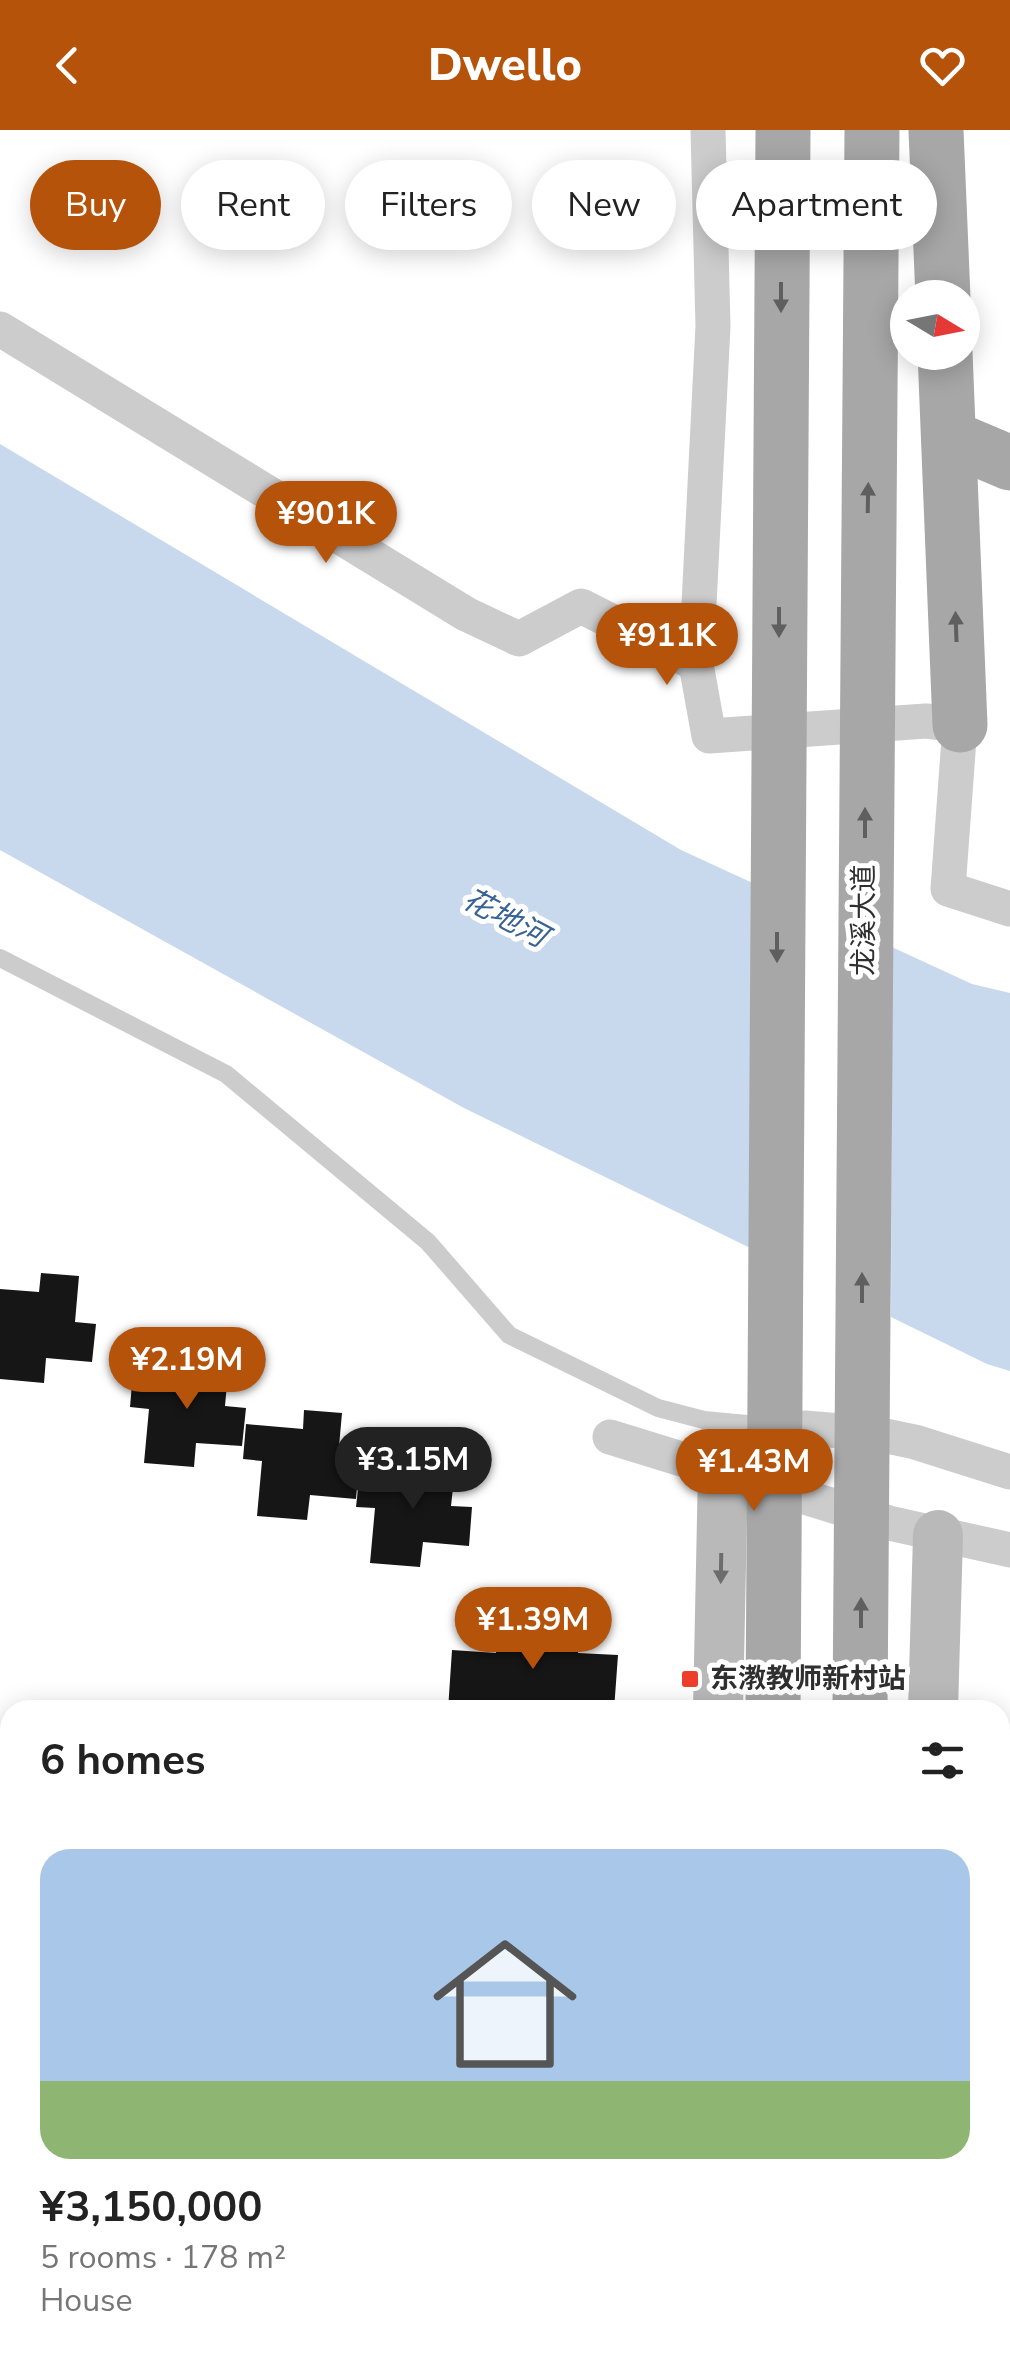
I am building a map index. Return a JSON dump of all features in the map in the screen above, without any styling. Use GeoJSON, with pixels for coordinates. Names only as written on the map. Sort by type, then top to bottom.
{"type":"FeatureCollection","features":[{"type":"Feature","properties":{"kind":"main road"},"geometry":{"type":"LineString","coordinates":[[772,1700],[782,130]]}},
{"type":"Feature","properties":{"kind":"main road","name":"龙溪大道"},"geometry":{"type":"LineString","coordinates":[[860,1700],[872,130]]}},
{"type":"Feature","properties":{"kind":"main road"},"geometry":{"type":"LineString","coordinates":[[936,130],[942,280]]}},
{"type":"Feature","properties":{"kind":"main road"},"geometry":{"type":"LineString","coordinates":[[946,370],[960,725]]}},
{"type":"Feature","properties":{"kind":"main road"},"geometry":{"type":"LineString","coordinates":[[949,437],[1010,463]]}},
{"type":"Feature","properties":{"kind":"street"},"geometry":{"type":"LineString","coordinates":[[708,130],[713,326],[696,664],[708,736],[926,722],[960,725],[948,889],[1010,909]]}},
{"type":"Feature","properties":{"kind":"street"},"geometry":{"type":"LineString","coordinates":[[0,329],[466,614],[518,638],[581,606],[696,664]]}},
{"type":"Feature","properties":{"kind":"street"},"geometry":{"type":"LineString","coordinates":[[805,1428],[877,1434],[915,1442],[1010,1472]]}},
{"type":"Feature","properties":{"kind":"street"},"geometry":{"type":"LineString","coordinates":[[610,1437],[938,1535],[1010,1550]]}},
{"type":"Feature","properties":{"kind":"street"},"geometry":{"type":"LineString","coordinates":[[718,1700],[723,1470]]}},
{"type":"Feature","properties":{"kind":"street"},"geometry":{"type":"LineString","coordinates":[[932,1700],[938,1535]]}},
{"type":"Feature","properties":{"kind":"lane"},"geometry":{"type":"LineString","coordinates":[[0,958],[226,1074],[428,1242],[509,1335],[658,1408],[704,1420],[805,1428]]}},
{"type":"Feature","properties":{"kind":"water","name":"花地河"},"geometry":{"type":"Polygon","coordinates":[[[0,444],[681,850],[972,984],[1010,993],[1010,1371],[987,1364],[464,1108],[0,850],[0,444]]]}},
{"type":"Feature","properties":{"kind":"pier"},"geometry":{"type":"Polygon","coordinates":[[[752,877],[892,942],[891,1322],[750,1253],[752,877]]]}},
{"type":"Feature","properties":{"kind":"building"},"geometry":{"type":"Polygon","coordinates":[[[41,1273],[79,1276],[75,1322],[96,1324],[92,1362],[46,1358],[44,1383],[0,1379],[0,1289],[39,1292],[41,1273]]]}},
{"type":"Feature","properties":{"kind":"building"},"geometry":{"type":"Polygon","coordinates":[[[191,1358],[229,1361],[225,1406],[246,1408],[242,1446],[196,1443],[194,1467],[144,1463],[149,1409],[130,1407],[133,1372],[190,1376],[191,1358]]]}},
{"type":"Feature","properties":{"kind":"building"},"geometry":{"type":"Polygon","coordinates":[[[304,1410],[342,1413],[338,1458],[359,1460],[356,1499],[310,1495],[307,1520],[257,1516],[262,1461],[243,1459],[246,1424],[303,1429],[304,1410]]]}},
{"type":"Feature","properties":{"kind":"building"},"geometry":{"type":"Polygon","coordinates":[[[418,1457],[456,1460],[451,1506],[472,1507],[469,1546],[423,1542],[420,1567],[370,1563],[375,1508],[356,1507],[360,1471],[416,1476],[418,1457]]]}},
{"type":"Feature","properties":{"kind":"building"},"geometry":{"type":"Polygon","coordinates":[[[498,1619],[580,1624],[578,1653],[618,1655],[615,1700],[449,1700],[452,1650],[496,1653],[498,1619]]]}},
{"type":"Feature","properties":{"kind":"place","name":"东漖教师新村站"},"geometry":{"type":"Point","coordinates":[690,1679]}}]}
